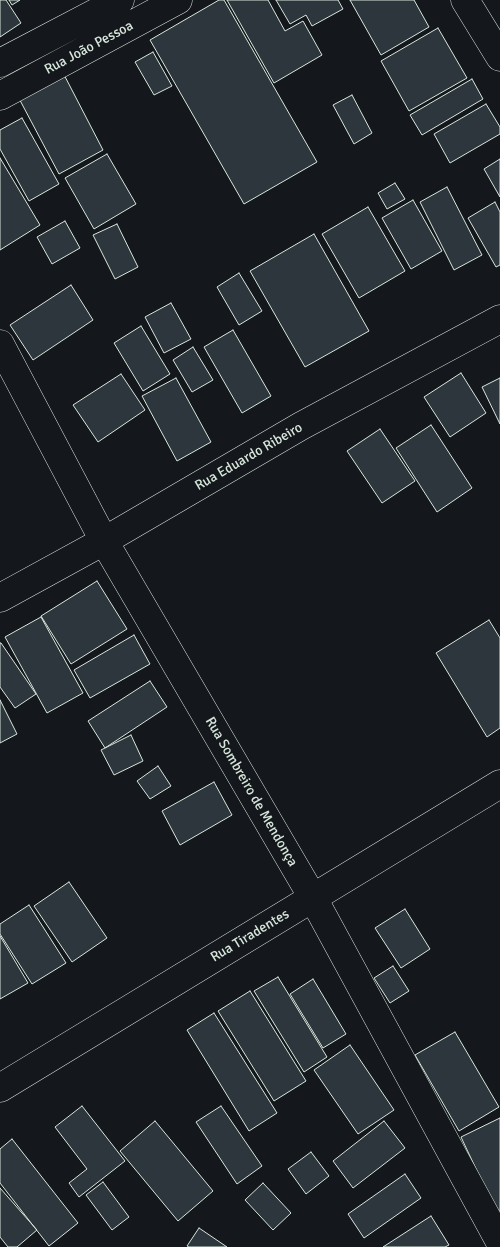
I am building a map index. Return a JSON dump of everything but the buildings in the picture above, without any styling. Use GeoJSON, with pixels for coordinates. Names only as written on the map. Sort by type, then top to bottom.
{"type":"FeatureCollection","features":[{"type":"Feature","properties":{"kind":"street","name":"Rua João Pessoa"},"geometry":{"type":"LineString","coordinates":[[0,63],[120,0]]}},
{"type":"Feature","properties":{"kind":"street","name":"Rua João Pessoa"},"geometry":{"type":"LineString","coordinates":[[0,96],[178,0]]}},
{"type":"Feature","properties":{"kind":"street"},"geometry":{"type":"LineString","coordinates":[[465,0],[500,57]]}},
{"type":"Feature","properties":{"kind":"street","name":"Rua Eduardo Ribeiro"},"geometry":{"type":"LineString","coordinates":[[0,598],[104,541],[301,426],[500,319]]}},
{"type":"Feature","properties":{"kind":"street","name":"Rua Sombreiro de Mendonça"},"geometry":{"type":"LineString","coordinates":[[0,344],[104,541],[313,898],[500,1242]]}},
{"type":"Feature","properties":{"kind":"street","name":"Rua Tiradentes"},"geometry":{"type":"LineString","coordinates":[[0,1088],[500,784]]}}]}
